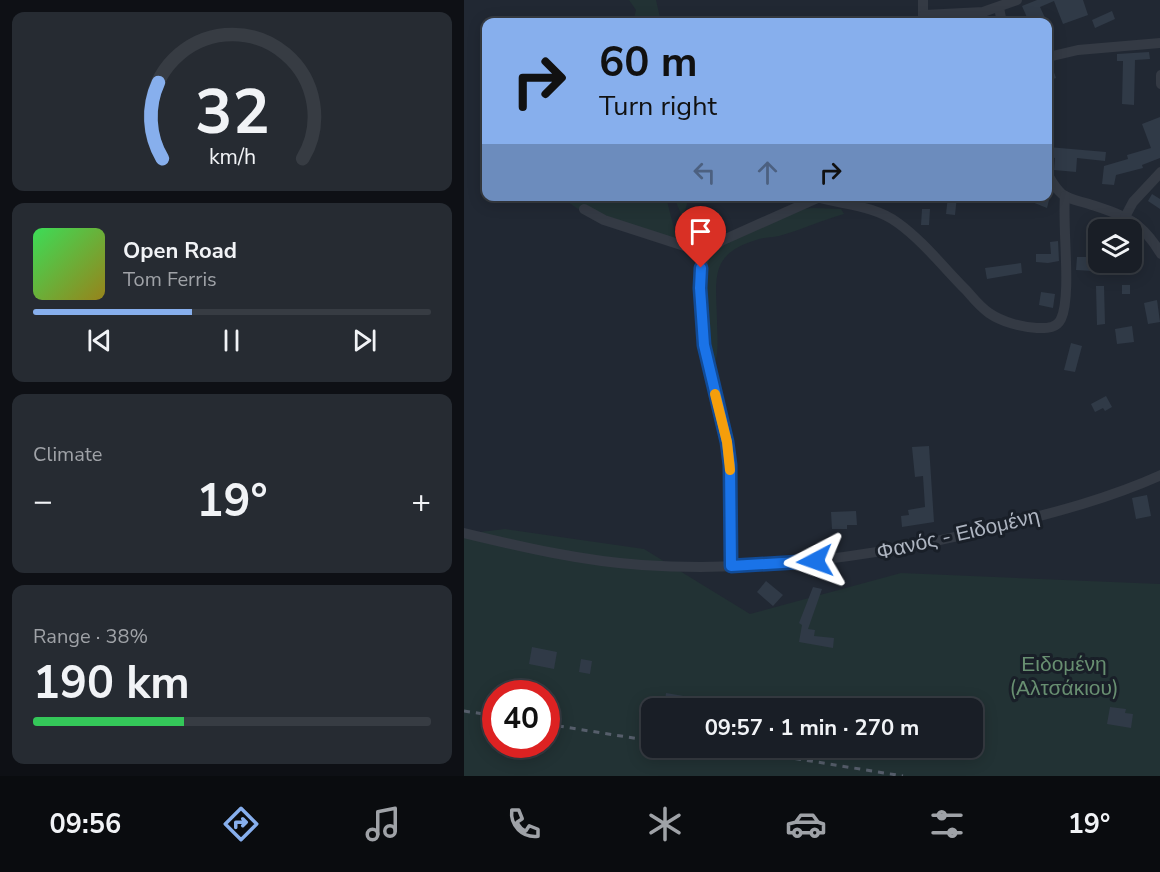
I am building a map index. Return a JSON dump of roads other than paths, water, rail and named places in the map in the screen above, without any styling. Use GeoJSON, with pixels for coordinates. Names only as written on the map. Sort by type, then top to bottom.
{"type":"FeatureCollection","features":[{"type":"Feature","properties":{"kind":"street"},"geometry":{"type":"LineString","coordinates":[[923,0],[924,18]]}},
{"type":"Feature","properties":{"kind":"street"},"geometry":{"type":"LineString","coordinates":[[933,18],[999,8],[1017,0]]}},
{"type":"Feature","properties":{"kind":"street"},"geometry":{"type":"LineString","coordinates":[[999,8],[1001,18]]}},
{"type":"Feature","properties":{"kind":"street"},"geometry":{"type":"LineString","coordinates":[[1052,55],[1078,50],[1160,43]]}},
{"type":"Feature","properties":{"kind":"street"},"geometry":{"type":"LineString","coordinates":[[1160,75],[1160,84]]}},
{"type":"Feature","properties":{"kind":"street"},"geometry":{"type":"LineString","coordinates":[[1125,217],[1133,202],[1160,172]]}},
{"type":"Feature","properties":{"kind":"street"},"geometry":{"type":"LineString","coordinates":[[1052,182],[1066,196],[1125,217],[1135,223],[1146,232],[1160,254]]}},
{"type":"Feature","properties":{"kind":"street"},"geometry":{"type":"LineString","coordinates":[[838,201],[871,209],[888,217],[913,237],[988,312],[1009,322],[1042,328],[1054,326],[1063,313],[1066,276],[1064,227],[1066,196]]}},
{"type":"Feature","properties":{"kind":"street"},"geometry":{"type":"LineString","coordinates":[[731,566],[729,455],[708,363],[702,320],[701,276],[706,253],[721,241],[812,201]]}},
{"type":"Feature","properties":{"kind":"street"},"geometry":{"type":"LineString","coordinates":[[584,209],[604,220],[706,253]]}},
{"type":"Feature","properties":{"kind":"street","name":"Φανός - Ειδομένη"},"geometry":{"type":"LineString","coordinates":[[464,532],[548,551],[614,562],[676,567],[731,566],[839,558],[909,546],[1044,515],[1108,496],[1160,475]]}},
{"type":"Feature","properties":{"kind":"railway"},"geometry":{"type":"LineString","coordinates":[[464,711],[482,714]]}},
{"type":"Feature","properties":{"kind":"railway"},"geometry":{"type":"LineString","coordinates":[[560,726],[641,739]]}},
{"type":"Feature","properties":{"kind":"railway"},"geometry":{"type":"LineString","coordinates":[[792,758],[903,776]]}},
{"type":"Feature","properties":{"kind":"park label","name":"Ειδομένη (Αλτσάκιου)"},"geometry":{"type":"Point","coordinates":[1064,676]}}]}
